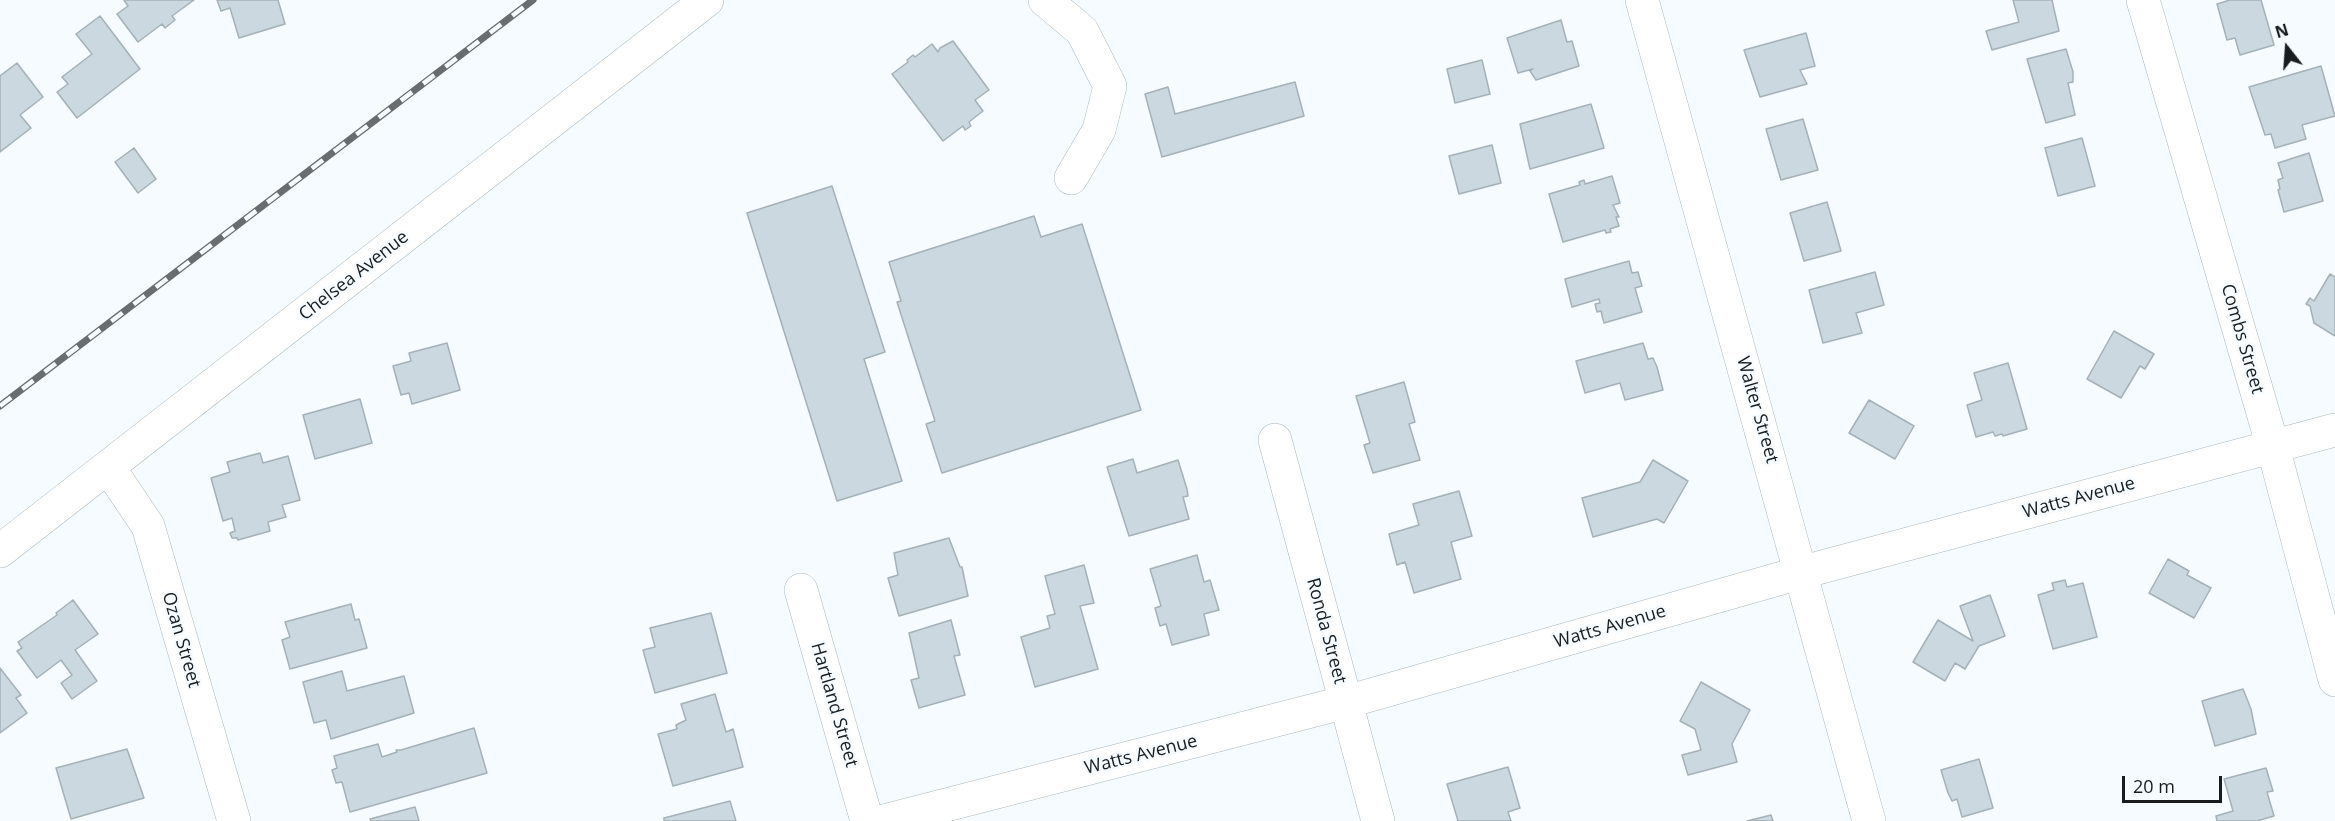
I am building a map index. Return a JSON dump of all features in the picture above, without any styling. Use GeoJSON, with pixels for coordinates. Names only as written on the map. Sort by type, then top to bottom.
{"type":"FeatureCollection","features":[{"type":"Feature","properties":{"kind":"street","name":"Chelsea Avenue"},"geometry":{"type":"LineString","coordinates":[[0,551],[706,0]]}},
{"type":"Feature","properties":{"kind":"street"},"geometry":{"type":"LineString","coordinates":[[1045,0],[1082,31],[1110,86],[1099,130],[1071,178]]}},
{"type":"Feature","properties":{"kind":"street","name":"Walter Street"},"geometry":{"type":"LineString","coordinates":[[1642,0],[1803,572],[1869,821]]}},
{"type":"Feature","properties":{"kind":"street","name":"Combs Street"},"geometry":{"type":"LineString","coordinates":[[2143,0],[2273,447],[2335,680]]}},
{"type":"Feature","properties":{"kind":"street","name":"Watts Avenue"},"geometry":{"type":"LineString","coordinates":[[884,821],[1346,702],[1803,572],[2335,430]]}},
{"type":"Feature","properties":{"kind":"street","name":"Ronda Street"},"geometry":{"type":"LineString","coordinates":[[1275,440],[1378,821]]}},
{"type":"Feature","properties":{"kind":"street","name":"Ozan Street"},"geometry":{"type":"LineString","coordinates":[[109,468],[148,526],[234,821]]}},
{"type":"Feature","properties":{"kind":"street","name":"Hartland Street"},"geometry":{"type":"LineString","coordinates":[[801,590],[867,821]]}},
{"type":"Feature","properties":{"kind":"building"},"geometry":{"type":"Polygon","coordinates":[[[124,0],[194,0],[172,16],[175,20],[165,28],[162,24],[138,42],[117,14],[128,6],[124,0]]]}},
{"type":"Feature","properties":{"kind":"building"},"geometry":{"type":"Polygon","coordinates":[[[217,0],[278,0],[285,24],[239,38],[230,8],[221,11],[217,0]]]}},
{"type":"Feature","properties":{"kind":"building"},"geometry":{"type":"Polygon","coordinates":[[[2013,0],[2052,0],[2059,31],[1992,50],[1986,31],[2019,22],[2013,0]]]}},
{"type":"Feature","properties":{"kind":"building"},"geometry":{"type":"Polygon","coordinates":[[[2230,0],[2261,0],[2274,45],[2240,55],[2235,38],[2227,40],[2217,4],[2230,0]]]}},
{"type":"Feature","properties":{"kind":"building"},"geometry":{"type":"Polygon","coordinates":[[[100,16],[140,69],[77,118],[57,92],[68,84],[62,77],[92,54],[76,34],[100,16]]]}},
{"type":"Feature","properties":{"kind":"building"},"geometry":{"type":"Polygon","coordinates":[[[1561,20],[1567,42],[1572,41],[1579,66],[1536,80],[1530,71],[1533,69],[1518,73],[1507,38],[1561,20]]]}},
{"type":"Feature","properties":{"kind":"building"},"geometry":{"type":"Polygon","coordinates":[[[1806,33],[1815,66],[1800,70],[1807,84],[1760,97],[1744,50],[1806,33]]]}},
{"type":"Feature","properties":{"kind":"building"},"geometry":{"type":"Polygon","coordinates":[[[953,41],[989,90],[975,100],[983,111],[969,122],[971,126],[965,130],[963,126],[943,141],[892,74],[908,62],[907,60],[913,55],[915,57],[932,44],[938,52],[940,48],[953,41]]]}},
{"type":"Feature","properties":{"kind":"building"},"geometry":{"type":"Polygon","coordinates":[[[2066,49],[2073,72],[2073,82],[2068,83],[2075,115],[2046,123],[2027,59],[2066,49]]]}},
{"type":"Feature","properties":{"kind":"building"},"geometry":{"type":"Polygon","coordinates":[[[1482,60],[1490,94],[1455,103],[1447,69],[1482,60]]]}},
{"type":"Feature","properties":{"kind":"building"},"geometry":{"type":"Polygon","coordinates":[[[17,63],[43,97],[20,115],[31,128],[0,152],[0,76],[17,63]]]}},
{"type":"Feature","properties":{"kind":"building"},"geometry":{"type":"Polygon","coordinates":[[[2321,66],[2335,116],[2302,125],[2306,139],[2275,148],[2271,134],[2265,135],[2249,87],[2321,66]]]}},
{"type":"Feature","properties":{"kind":"building"},"geometry":{"type":"Polygon","coordinates":[[[1295,82],[1304,116],[1162,157],[1145,94],[1168,87],[1175,114],[1295,82]]]}},
{"type":"Feature","properties":{"kind":"building"},"geometry":{"type":"Polygon","coordinates":[[[1591,104],[1604,148],[1530,169],[1520,124],[1591,104]]]}},
{"type":"Feature","properties":{"kind":"building"},"geometry":{"type":"Polygon","coordinates":[[[1803,119],[1818,170],[1781,180],[1766,129],[1803,119]]]}},
{"type":"Feature","properties":{"kind":"building"},"geometry":{"type":"Polygon","coordinates":[[[2082,138],[2095,186],[2058,196],[2045,148],[2082,138]]]}},
{"type":"Feature","properties":{"kind":"building"},"geometry":{"type":"Polygon","coordinates":[[[1492,145],[1501,183],[1459,194],[1449,156],[1492,145]]]}},
{"type":"Feature","properties":{"kind":"building"},"geometry":{"type":"Polygon","coordinates":[[[134,148],[156,179],[138,193],[115,162],[134,148]]]}},
{"type":"Feature","properties":{"kind":"building"},"geometry":{"type":"Polygon","coordinates":[[[2309,153],[2323,201],[2284,212],[2278,190],[2280,189],[2278,180],[2283,178],[2278,163],[2309,153]]]}},
{"type":"Feature","properties":{"kind":"building"},"geometry":{"type":"Polygon","coordinates":[[[1612,176],[1620,203],[1613,205],[1619,217],[1616,217],[1619,226],[1610,229],[1611,232],[1606,233],[1605,230],[1563,242],[1549,194],[1580,185],[1579,182],[1584,180],[1585,184],[1612,176]]]}},
{"type":"Feature","properties":{"kind":"building"},"geometry":{"type":"Polygon","coordinates":[[[832,186],[885,352],[864,359],[902,481],[837,501],[747,213],[832,186]]]}},
{"type":"Feature","properties":{"kind":"building"},"geometry":{"type":"Polygon","coordinates":[[[1827,202],[1841,251],[1804,261],[1790,213],[1827,202]]]}},
{"type":"Feature","properties":{"kind":"building"},"geometry":{"type":"Polygon","coordinates":[[[1034,216],[1041,237],[1082,224],[1141,410],[942,473],[926,424],[935,421],[897,302],[901,301],[889,262],[1034,216]]]}},
{"type":"Feature","properties":{"kind":"building"},"geometry":{"type":"Polygon","coordinates":[[[1629,261],[1632,273],[1638,272],[1642,286],[1635,288],[1642,312],[1604,323],[1601,311],[1597,312],[1595,304],[1600,303],[1599,299],[1572,307],[1565,279],[1629,261]]]}},
{"type":"Feature","properties":{"kind":"building"},"geometry":{"type":"Polygon","coordinates":[[[1875,272],[1884,305],[1856,313],[1862,333],[1823,343],[1809,290],[1875,272]]]}},
{"type":"Feature","properties":{"kind":"building"},"geometry":{"type":"Polygon","coordinates":[[[2330,274],[2335,277],[2335,336],[2314,323],[2310,306],[2306,304],[2310,298],[2314,301],[2330,274]]]}},
{"type":"Feature","properties":{"kind":"building"},"geometry":{"type":"Polygon","coordinates":[[[2114,331],[2154,354],[2145,369],[2140,366],[2121,398],[2087,379],[2114,331]]]}},
{"type":"Feature","properties":{"kind":"building"},"geometry":{"type":"Polygon","coordinates":[[[447,343],[460,390],[412,404],[409,393],[401,395],[393,366],[411,361],[409,353],[447,343]]]}},
{"type":"Feature","properties":{"kind":"building"},"geometry":{"type":"Polygon","coordinates":[[[1643,343],[1648,359],[1653,358],[1657,367],[1663,390],[1625,400],[1620,383],[1585,393],[1576,361],[1643,343]]]}},
{"type":"Feature","properties":{"kind":"building"},"geometry":{"type":"Polygon","coordinates":[[[2008,363],[2027,429],[2003,436],[2002,434],[1995,436],[1993,432],[1976,437],[1967,405],[1982,400],[1974,373],[2008,363]]]}},
{"type":"Feature","properties":{"kind":"building"},"geometry":{"type":"Polygon","coordinates":[[[1404,382],[1415,422],[1409,424],[1420,460],[1373,473],[1364,445],[1370,443],[1356,396],[1404,382]]]}},
{"type":"Feature","properties":{"kind":"building"},"geometry":{"type":"Polygon","coordinates":[[[360,399],[372,443],[315,459],[303,415],[360,399]]]}},
{"type":"Feature","properties":{"kind":"building"},"geometry":{"type":"Polygon","coordinates":[[[1869,400],[1914,426],[1895,459],[1849,433],[1869,400]]]}},
{"type":"Feature","properties":{"kind":"building"},"geometry":{"type":"Polygon","coordinates":[[[260,453],[263,463],[288,456],[300,500],[282,505],[286,517],[268,522],[270,531],[238,540],[232,538],[230,533],[235,531],[232,518],[223,521],[211,478],[230,472],[227,462],[260,453]]]}},
{"type":"Feature","properties":{"kind":"building"},"geometry":{"type":"Polygon","coordinates":[[[1133,459],[1137,473],[1178,460],[1187,489],[1188,496],[1183,497],[1189,519],[1129,536],[1107,467],[1133,459]]]}},
{"type":"Feature","properties":{"kind":"building"},"geometry":{"type":"Polygon","coordinates":[[[1653,460],[1688,481],[1664,523],[1657,519],[1593,537],[1582,498],[1640,482],[1653,460]]]}},
{"type":"Feature","properties":{"kind":"building"},"geometry":{"type":"Polygon","coordinates":[[[1459,491],[1472,536],[1451,542],[1461,579],[1414,593],[1405,562],[1397,565],[1389,534],[1419,525],[1413,504],[1459,491]]]}},
{"type":"Feature","properties":{"kind":"building"},"geometry":{"type":"Polygon","coordinates":[[[949,538],[960,567],[962,567],[968,596],[899,616],[888,578],[898,575],[894,553],[949,538]]]}},
{"type":"Feature","properties":{"kind":"building"},"geometry":{"type":"Polygon","coordinates":[[[1197,555],[1204,582],[1210,580],[1219,610],[1204,614],[1209,635],[1172,645],[1166,624],[1160,626],[1155,608],[1161,606],[1150,569],[1197,555]]]}},
{"type":"Feature","properties":{"kind":"building"},"geometry":{"type":"Polygon","coordinates":[[[2168,559],[2189,571],[2187,575],[2211,588],[2194,618],[2149,593],[2168,559]]]}},
{"type":"Feature","properties":{"kind":"building"},"geometry":{"type":"Polygon","coordinates":[[[1084,565],[1094,603],[1080,606],[1098,669],[1035,687],[1021,637],[1050,628],[1047,616],[1055,614],[1045,576],[1084,565]]]}},
{"type":"Feature","properties":{"kind":"building"},"geometry":{"type":"Polygon","coordinates":[[[2065,580],[2067,587],[2083,583],[2097,637],[2053,649],[2038,595],[2054,590],[2052,583],[2065,580]]]}},
{"type":"Feature","properties":{"kind":"building"},"geometry":{"type":"Polygon","coordinates":[[[1990,595],[2005,636],[1979,646],[1965,669],[1955,663],[1945,681],[1913,662],[1938,620],[1973,641],[1960,606],[1990,595]]]}},
{"type":"Feature","properties":{"kind":"building"},"geometry":{"type":"Polygon","coordinates":[[[73,600],[98,634],[75,650],[97,681],[72,699],[61,683],[72,675],[61,660],[37,678],[17,651],[22,648],[18,642],[57,615],[56,613],[73,600]]]}},
{"type":"Feature","properties":{"kind":"building"},"geometry":{"type":"Polygon","coordinates":[[[351,604],[355,620],[359,619],[367,648],[290,669],[282,640],[290,637],[285,622],[351,604]]]}},
{"type":"Feature","properties":{"kind":"building"},"geometry":{"type":"Polygon","coordinates":[[[711,613],[727,673],[655,693],[643,650],[655,647],[650,628],[711,613]]]}},
{"type":"Feature","properties":{"kind":"building"},"geometry":{"type":"Polygon","coordinates":[[[951,620],[960,655],[954,656],[965,695],[919,708],[911,680],[919,678],[909,633],[951,620]]]}},
{"type":"Feature","properties":{"kind":"building"},"geometry":{"type":"Polygon","coordinates":[[[0,668],[21,695],[16,698],[27,713],[0,733],[0,668]]]}},
{"type":"Feature","properties":{"kind":"building"},"geometry":{"type":"Polygon","coordinates":[[[342,671],[347,691],[404,676],[414,713],[331,739],[326,720],[314,723],[303,682],[342,671]]]}},
{"type":"Feature","properties":{"kind":"building"},"geometry":{"type":"Polygon","coordinates":[[[1701,682],[1750,710],[1732,744],[1737,762],[1688,775],[1682,755],[1701,750],[1695,729],[1680,721],[1701,682]]]}},
{"type":"Feature","properties":{"kind":"building"},"geometry":{"type":"Polygon","coordinates":[[[2243,689],[2251,709],[2256,734],[2215,746],[2202,701],[2243,689]]]}},
{"type":"Feature","properties":{"kind":"building"},"geometry":{"type":"Polygon","coordinates":[[[715,694],[726,732],[733,729],[743,767],[673,786],[658,734],[677,729],[676,725],[686,720],[681,704],[715,694]]]}},
{"type":"Feature","properties":{"kind":"building"},"geometry":{"type":"Polygon","coordinates":[[[474,728],[487,773],[350,812],[342,782],[336,783],[332,770],[337,768],[334,756],[378,744],[382,757],[397,752],[396,750],[474,728]]]}},
{"type":"Feature","properties":{"kind":"building"},"geometry":{"type":"Polygon","coordinates":[[[127,749],[144,798],[71,819],[56,768],[127,749]]]}},
{"type":"Feature","properties":{"kind":"building"},"geometry":{"type":"Polygon","coordinates":[[[1979,759],[1993,808],[1962,817],[1957,799],[1952,801],[1948,793],[1941,770],[1979,759]]]}},
{"type":"Feature","properties":{"kind":"building"},"geometry":{"type":"Polygon","coordinates":[[[1508,767],[1520,808],[1508,812],[1511,821],[1458,821],[1447,784],[1508,767]]]}},
{"type":"Feature","properties":{"kind":"building"},"geometry":{"type":"Polygon","coordinates":[[[2266,768],[2273,791],[2267,792],[2274,816],[2257,821],[2217,821],[2216,816],[2233,811],[2224,779],[2266,768]]]}},
{"type":"Feature","properties":{"kind":"building"},"geometry":{"type":"Polygon","coordinates":[[[730,801],[736,821],[664,821],[664,818],[730,801]]]}},
{"type":"Feature","properties":{"kind":"building"},"geometry":{"type":"Polygon","coordinates":[[[415,807],[419,821],[371,821],[370,819],[415,807]]]}},
{"type":"Feature","properties":{"kind":"building"},"geometry":{"type":"Polygon","coordinates":[[[1771,815],[1773,821],[1747,821],[1771,815]]]}},
{"type":"Feature","properties":{"kind":"railway"},"geometry":{"type":"LineString","coordinates":[[0,406],[533,0]]}}]}
